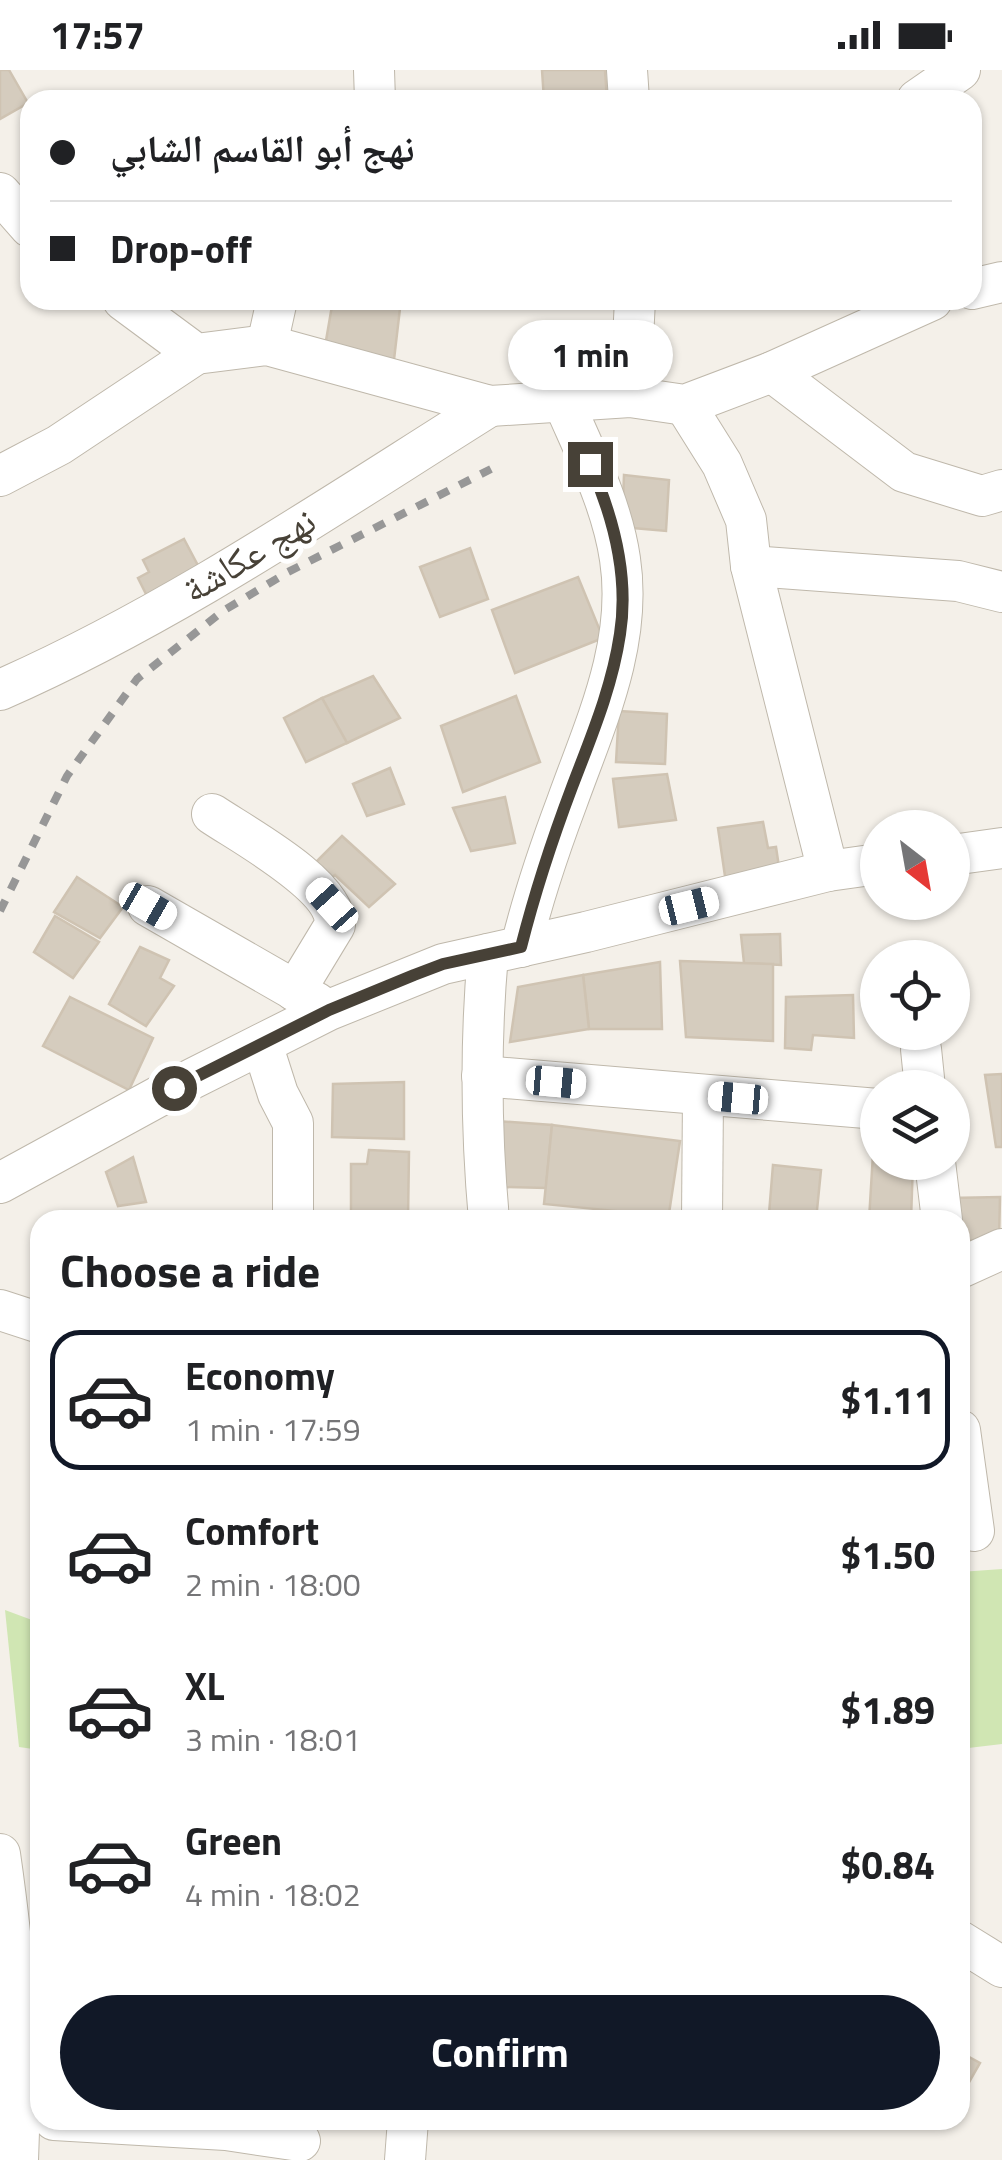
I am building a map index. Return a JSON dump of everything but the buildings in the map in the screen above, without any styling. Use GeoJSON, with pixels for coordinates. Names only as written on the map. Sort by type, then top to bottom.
{"type":"FeatureCollection","features":[{"type":"Feature","properties":{"kind":"street"},"geometry":{"type":"LineString","coordinates":[[931,90],[960,70]]}},
{"type":"Feature","properties":{"kind":"street"},"geometry":{"type":"LineString","coordinates":[[0,194],[20,216]]}},
{"type":"Feature","properties":{"kind":"street"},"geometry":{"type":"LineString","coordinates":[[137,310],[196,354]]}},
{"type":"Feature","properties":{"kind":"street"},"geometry":{"type":"LineString","coordinates":[[267,345],[275,310]]}},
{"type":"Feature","properties":{"kind":"street"},"geometry":{"type":"LineString","coordinates":[[630,397],[634,310]]}},
{"type":"Feature","properties":{"kind":"street"},"geometry":{"type":"LineString","coordinates":[[0,476],[60,445],[196,354],[267,345],[490,406],[630,397],[685,405],[772,372],[910,310]]}},
{"type":"Feature","properties":{"kind":"street"},"geometry":{"type":"LineString","coordinates":[[772,372],[904,472],[982,496],[1002,490]]}},
{"type":"Feature","properties":{"kind":"street"},"geometry":{"type":"LineString","coordinates":[[488,1210],[482,1029],[505,951],[535,892],[608,691],[621,631],[620,560],[604,495],[563,402]]}},
{"type":"Feature","properties":{"kind":"street"},"geometry":{"type":"LineString","coordinates":[[685,405],[722,464],[746,520],[750,566],[828,871]]}},
{"type":"Feature","properties":{"kind":"street","name":"نهج عكاشة"},"geometry":{"type":"LineString","coordinates":[[0,690],[58,665],[160,608],[490,406]]}},
{"type":"Feature","properties":{"kind":"street"},"geometry":{"type":"LineString","coordinates":[[750,566],[958,581],[1002,592]]}},
{"type":"Feature","properties":{"kind":"street"},"geometry":{"type":"LineString","coordinates":[[212,814],[310,881],[332,905],[335,925],[312,1001]]}},
{"type":"Feature","properties":{"kind":"street"},"geometry":{"type":"LineString","coordinates":[[970,852],[1002,848]]}},
{"type":"Feature","properties":{"kind":"street"},"geometry":{"type":"LineString","coordinates":[[0,1184],[262,1044],[312,1001],[443,964],[860,867]]}},
{"type":"Feature","properties":{"kind":"street"},"geometry":{"type":"LineString","coordinates":[[148,906],[312,1001]]}},
{"type":"Feature","properties":{"kind":"street"},"geometry":{"type":"LineString","coordinates":[[262,1044],[278,1094],[293,1123],[293,1210]]}},
{"type":"Feature","properties":{"kind":"street"},"geometry":{"type":"LineString","coordinates":[[482,1076],[860,1107]]}},
{"type":"Feature","properties":{"kind":"street"},"geometry":{"type":"LineString","coordinates":[[702,1210],[703,1094]]}},
{"type":"Feature","properties":{"kind":"street"},"geometry":{"type":"LineString","coordinates":[[936,1180],[941,1210]]}},
{"type":"Feature","properties":{"kind":"street"},"geometry":{"type":"LineString","coordinates":[[970,1263],[1002,1249]]}},
{"type":"Feature","properties":{"kind":"street"},"geometry":{"type":"LineString","coordinates":[[0,1310],[30,1319]]}},
{"type":"Feature","properties":{"kind":"street"},"geometry":{"type":"LineString","coordinates":[[970,1483],[979,1530]]}},
{"type":"Feature","properties":{"kind":"street"},"geometry":{"type":"LineString","coordinates":[[0,1854],[30,2061]]}},
{"type":"Feature","properties":{"kind":"street"},"geometry":{"type":"LineString","coordinates":[[970,1947],[1002,1968]]}},
{"type":"Feature","properties":{"kind":"street"},"geometry":{"type":"LineString","coordinates":[[18,2160],[33,2130]]}},
{"type":"Feature","properties":{"kind":"street"},"geometry":{"type":"LineString","coordinates":[[226,2130],[300,2140]]}},
{"type":"Feature","properties":{"kind":"street"},"geometry":{"type":"LineString","coordinates":[[404,2160],[407,2130]]}},
{"type":"Feature","properties":{"kind":"green space"},"geometry":{"type":"Polygon","coordinates":[[[1002,1569],[1002,1744],[970,1748],[970,1571],[1002,1569]]]}},
{"type":"Feature","properties":{"kind":"green space"},"geometry":{"type":"Polygon","coordinates":[[[5,1610],[30,1619],[30,1749],[19,1747],[5,1610]]]}},
{"type":"Feature","properties":{"kind":"railway"},"geometry":{"type":"LineString","coordinates":[[0,911],[67,776],[137,679],[223,611],[288,572],[491,469]]}},
{"type":"Feature","properties":{"kind":"route"},"geometry":{"type":"LineString","coordinates":[[174,1088],[329,1010],[414,975],[443,964],[521,947],[535,892],[608,691],[621,631],[620,560],[604,495],[590,464]]}}]}
